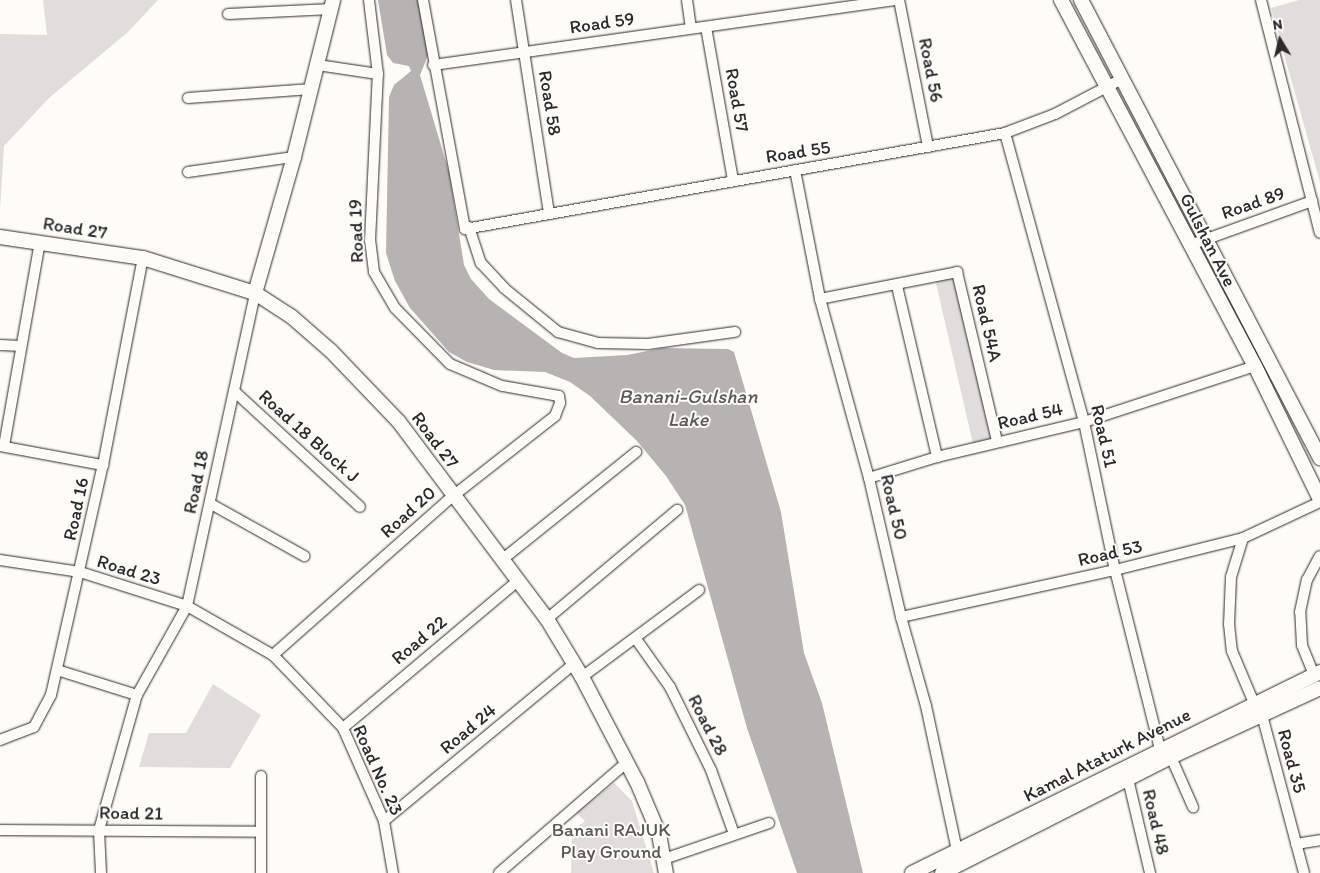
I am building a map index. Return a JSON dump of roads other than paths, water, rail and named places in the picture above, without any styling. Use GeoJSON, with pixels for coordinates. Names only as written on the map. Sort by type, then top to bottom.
{"type":"FeatureCollection","features":[{"type":"Feature","properties":{"kind":"street","name":"Road 19"},"geometry":{"type":"LineString","coordinates":[[369,0],[378,74],[370,241],[374,272],[390,301],[450,364],[502,386],[559,396]]}},
{"type":"Feature","properties":{"kind":"street"},"geometry":{"type":"LineString","coordinates":[[423,0],[434,65],[467,228],[481,263],[504,288],[558,332],[598,343],[648,344],[735,332]]}},
{"type":"Feature","properties":{"kind":"street","name":"Road 58"},"geometry":{"type":"LineString","coordinates":[[516,0],[549,212]]}},
{"type":"Feature","properties":{"kind":"street"},"geometry":{"type":"LineString","coordinates":[[687,0],[691,28]]}},
{"type":"Feature","properties":{"kind":"street","name":"Road 59"},"geometry":{"type":"LineString","coordinates":[[434,65],[895,0]]}},
{"type":"Feature","properties":{"kind":"street","name":"Road 56"},"geometry":{"type":"LineString","coordinates":[[899,0],[928,148]]}},
{"type":"Feature","properties":{"kind":"street","name":"Gulshan Ave"},"geometry":{"type":"LineString","coordinates":[[1061,0],[1255,366],[1320,500]]}},
{"type":"Feature","properties":{"kind":"street","name":"Gulshan Ave"},"geometry":{"type":"LineString","coordinates":[[1081,0],[1205,238],[1317,444],[1320,458]]}},
{"type":"Feature","properties":{"kind":"street"},"geometry":{"type":"LineString","coordinates":[[1261,0],[1320,233]]}},
{"type":"Feature","properties":{"kind":"street"},"geometry":{"type":"LineString","coordinates":[[228,14],[333,4]]}},
{"type":"Feature","properties":{"kind":"street","name":"Road 18"},"geometry":{"type":"LineString","coordinates":[[100,873],[100,830],[137,695],[188,606],[255,293],[294,157],[333,4]]}},
{"type":"Feature","properties":{"kind":"street","name":"Road 57"},"geometry":{"type":"LineString","coordinates":[[706,27],[733,180]]}},
{"type":"Feature","properties":{"kind":"street"},"geometry":{"type":"LineString","coordinates":[[318,65],[378,74]]}},
{"type":"Feature","properties":{"kind":"street","name":"Road 55"},"geometry":{"type":"LineString","coordinates":[[467,228],[1005,133],[1055,114],[1122,79]]}},
{"type":"Feature","properties":{"kind":"street"},"geometry":{"type":"LineString","coordinates":[[188,98],[312,89]]}},
{"type":"Feature","properties":{"kind":"street","name":"Road 51"},"geometry":{"type":"LineString","coordinates":[[1005,133],[1084,422],[1116,570],[1166,753],[1193,807]]}},
{"type":"Feature","properties":{"kind":"street"},"geometry":{"type":"LineString","coordinates":[[188,172],[294,157]]}},
{"type":"Feature","properties":{"kind":"street","name":"Road 50"},"geometry":{"type":"LineString","coordinates":[[795,170],[820,299],[869,478],[901,617],[926,706],[951,864]]}},
{"type":"Feature","properties":{"kind":"street","name":"Road 89"},"geometry":{"type":"LineString","coordinates":[[1190,245],[1205,238],[1312,202]]}},
{"type":"Feature","properties":{"kind":"street","name":"Road 27"},"geometry":{"type":"LineString","coordinates":[[0,237],[143,258],[255,293],[292,317],[361,381],[399,422],[453,496],[519,580],[547,620],[582,677],[627,762],[659,834],[666,873]]}},
{"type":"Feature","properties":{"kind":"street"},"geometry":{"type":"LineString","coordinates":[[40,242],[2,446],[103,465]]}},
{"type":"Feature","properties":{"kind":"street","name":"Road 16"},"geometry":{"type":"LineString","coordinates":[[0,740],[34,727],[51,694],[103,465],[143,258]]}},
{"type":"Feature","properties":{"kind":"street","name":"Road 54A"},"geometry":{"type":"LineString","coordinates":[[820,299],[897,286],[957,272],[998,441]]}},
{"type":"Feature","properties":{"kind":"street"},"geometry":{"type":"LineString","coordinates":[[897,286],[937,457]]}},
{"type":"Feature","properties":{"kind":"street"},"geometry":{"type":"LineString","coordinates":[[0,345],[21,346]]}},
{"type":"Feature","properties":{"kind":"street","name":"Road 54"},"geometry":{"type":"LineString","coordinates":[[869,478],[998,441],[1084,422],[1255,366]]}},
{"type":"Feature","properties":{"kind":"street","name":"Road 18 Block J"},"geometry":{"type":"LineString","coordinates":[[234,391],[360,507]]}},
{"type":"Feature","properties":{"kind":"street","name":"Road 20"},"geometry":{"type":"LineString","coordinates":[[273,655],[453,496],[555,416],[559,411],[559,396]]}},
{"type":"Feature","properties":{"kind":"street"},"geometry":{"type":"LineString","coordinates":[[502,559],[636,452]]}},
{"type":"Feature","properties":{"kind":"street","name":"Road 53"},"geometry":{"type":"LineString","coordinates":[[901,617],[1116,570],[1243,538],[1320,500]]}},
{"type":"Feature","properties":{"kind":"street"},"geometry":{"type":"LineString","coordinates":[[211,504],[304,556]]}},
{"type":"Feature","properties":{"kind":"street"},"geometry":{"type":"LineString","coordinates":[[547,620],[677,510]]}},
{"type":"Feature","properties":{"kind":"street"},"geometry":{"type":"LineString","coordinates":[[1243,538],[1231,576],[1229,624],[1232,651],[1254,703]]}},
{"type":"Feature","properties":{"kind":"street"},"geometry":{"type":"LineString","coordinates":[[1318,678],[1302,645],[1300,612],[1307,580],[1320,556]]}},
{"type":"Feature","properties":{"kind":"street","name":"Road 23"},"geometry":{"type":"LineString","coordinates":[[0,560],[80,572],[188,606]]}},
{"type":"Feature","properties":{"kind":"street","name":"Road 22"},"geometry":{"type":"LineString","coordinates":[[343,728],[519,580]]}},
{"type":"Feature","properties":{"kind":"street"},"geometry":{"type":"LineString","coordinates":[[582,677],[636,639],[699,590]]}},
{"type":"Feature","properties":{"kind":"street","name":"Road No. 23"},"geometry":{"type":"LineString","coordinates":[[188,606],[273,655],[343,728],[384,821],[393,873]]}},
{"type":"Feature","properties":{"kind":"street","name":"Road 28"},"geometry":{"type":"LineString","coordinates":[[636,639],[670,687],[707,761],[734,834]]}},
{"type":"Feature","properties":{"kind":"street","name":"Road 24"},"geometry":{"type":"LineString","coordinates":[[384,821],[574,664]]}},
{"type":"Feature","properties":{"kind":"street"},"geometry":{"type":"LineString","coordinates":[[57,670],[137,695]]}},
{"type":"Feature","properties":{"kind":"street","name":"Kamal Ataturk Avenue"},"geometry":{"type":"LineString","coordinates":[[951,864],[1166,753],[1254,703],[1318,678]]}},
{"type":"Feature","properties":{"kind":"street","name":"Kamal Ataturk Avenue"},"geometry":{"type":"LineString","coordinates":[[912,873],[951,864],[1128,779],[1166,753],[1262,715],[1318,678]]}},
{"type":"Feature","properties":{"kind":"street","name":"Road 35"},"geometry":{"type":"LineString","coordinates":[[1262,715],[1304,873]]}},
{"type":"Feature","properties":{"kind":"street"},"geometry":{"type":"LineString","coordinates":[[499,873],[627,762]]}},
{"type":"Feature","properties":{"kind":"street"},"geometry":{"type":"LineString","coordinates":[[261,776],[261,873]]}},
{"type":"Feature","properties":{"kind":"street","name":"Road 48"},"geometry":{"type":"LineString","coordinates":[[1128,779],[1150,873]]}},
{"type":"Feature","properties":{"kind":"street"},"geometry":{"type":"LineString","coordinates":[[664,859],[770,823]]}},
{"type":"Feature","properties":{"kind":"street","name":"Road 21"},"geometry":{"type":"LineString","coordinates":[[0,830],[261,832]]}},
{"type":"Feature","properties":{"kind":"street"},"geometry":{"type":"LineString","coordinates":[[1296,844],[1320,840]]}},
{"type":"Feature","properties":{"kind":"water","name":"Banani-Gulshan Lake"},"geometry":{"type":"Polygon","coordinates":[[[378,0],[419,0],[429,53],[420,75],[449,172],[464,265],[471,279],[489,299],[562,353],[574,358],[627,355],[663,348],[728,349],[734,352],[781,512],[804,653],[822,703],[863,873],[797,873],[747,728],[685,505],[666,476],[637,441],[590,396],[570,382],[545,372],[494,370],[467,362],[449,352],[410,308],[395,281],[386,253],[389,97],[394,85],[411,71],[409,66],[393,63],[387,55],[378,0]]]}},
{"type":"Feature","properties":{"kind":"park label","name":"Banani RAJUK Play Ground"},"geometry":{"type":"Point","coordinates":[611,841]}}]}
